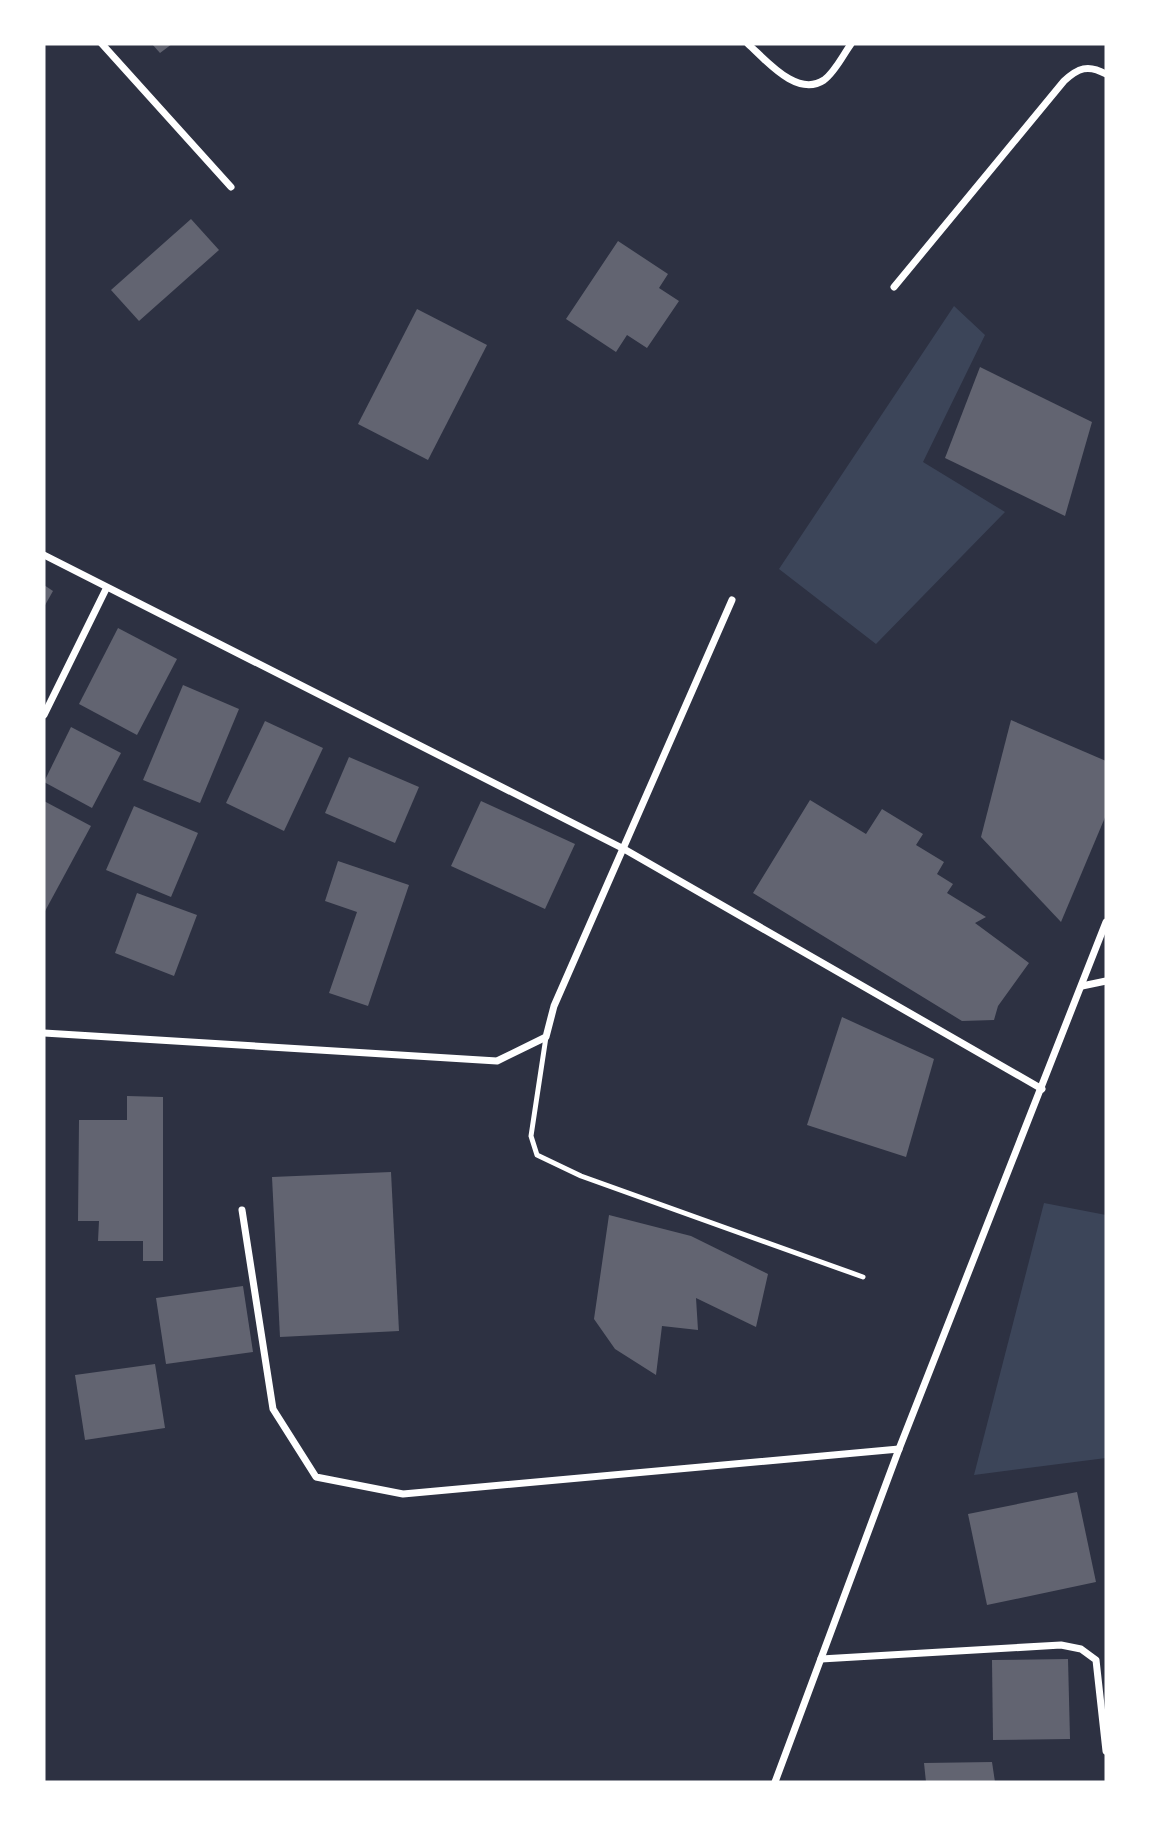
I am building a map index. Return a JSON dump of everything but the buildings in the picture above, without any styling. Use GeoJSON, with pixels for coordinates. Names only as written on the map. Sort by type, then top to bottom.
{"type":"FeatureCollection","features":[{"type":"Feature","properties":{"kind":"street"},"geometry":{"type":"LineString","coordinates":[[102,44],[231,187]]}},
{"type":"Feature","properties":{"kind":"street"},"geometry":{"type":"LineString","coordinates":[[748,44],[787,77],[801,84],[814,85],[826,79],[851,44]]}},
{"type":"Feature","properties":{"kind":"street"},"geometry":{"type":"LineString","coordinates":[[894,287],[1064,81],[1077,69],[1090,68],[1106,74]]}},
{"type":"Feature","properties":{"kind":"street"},"geometry":{"type":"LineString","coordinates":[[44,555],[106,589],[624,849],[1042,1089]]}},
{"type":"Feature","properties":{"kind":"street"},"geometry":{"type":"LineString","coordinates":[[44,715],[106,589]]}},
{"type":"Feature","properties":{"kind":"street"},"geometry":{"type":"LineString","coordinates":[[44,1033],[497,1060],[546,1037],[554,1006],[732,600]]}},
{"type":"Feature","properties":{"kind":"street"},"geometry":{"type":"LineString","coordinates":[[775,1782],[899,1449],[1106,922]]}},
{"type":"Feature","properties":{"kind":"street"},"geometry":{"type":"LineString","coordinates":[[1082,986],[1106,981]]}},
{"type":"Feature","properties":{"kind":"street"},"geometry":{"type":"LineString","coordinates":[[243,1210],[273,1409],[316,1477],[403,1494],[899,1449]]}},
{"type":"Feature","properties":{"kind":"street"},"geometry":{"type":"LineString","coordinates":[[821,1659],[1061,1645],[1081,1649],[1096,1660],[1106,1751]]}},
{"type":"Feature","properties":{"kind":"lane"},"geometry":{"type":"LineString","coordinates":[[546,1037],[531,1136],[537,1155],[581,1176],[863,1277]]}},
{"type":"Feature","properties":{"kind":"shaded area"},"geometry":{"type":"Polygon","coordinates":[[[954,306],[985,335],[923,462],[1005,512],[876,644],[779,569],[954,306]]]}},
{"type":"Feature","properties":{"kind":"shaded area"},"geometry":{"type":"Polygon","coordinates":[[[1044,1203],[1106,1215],[1106,1458],[974,1475],[1044,1203]]]}}]}
